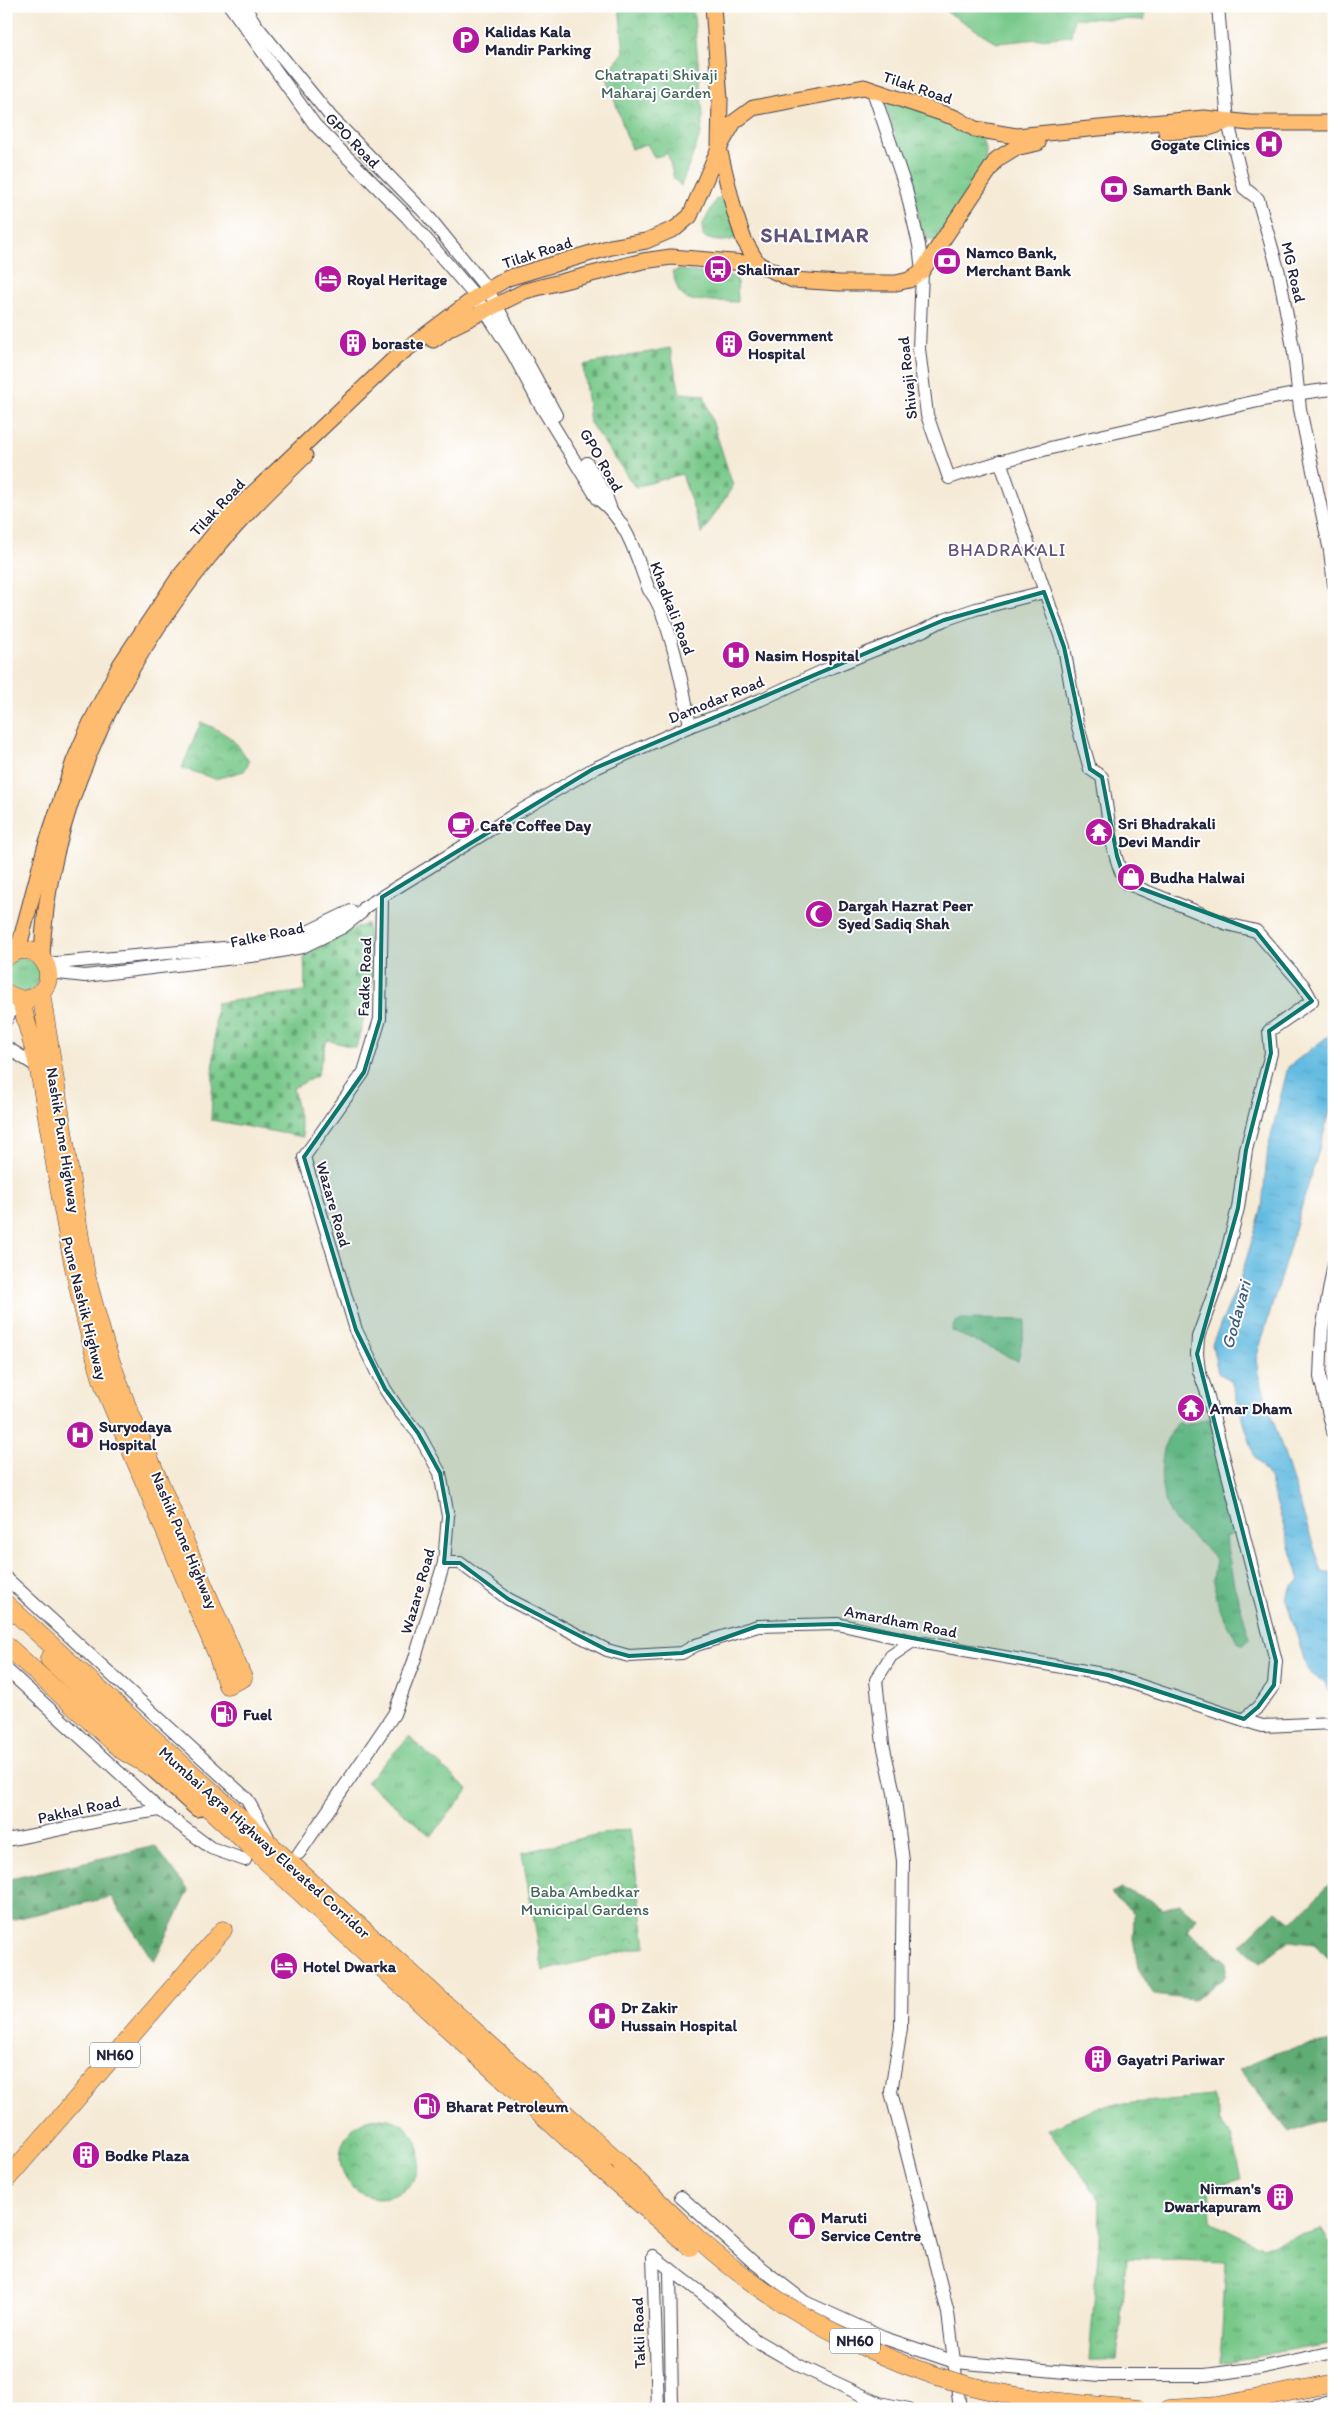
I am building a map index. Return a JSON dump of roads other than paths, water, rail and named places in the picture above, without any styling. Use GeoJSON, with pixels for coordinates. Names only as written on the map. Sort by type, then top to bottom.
{"type":"FeatureCollection","features":[{"type":"Feature","properties":{"kind":"highway"},"geometry":{"type":"LineString","coordinates":[[10,951],[31,950],[45,964],[46,987],[41,993],[30,999],[15,997]]}},
{"type":"Feature","properties":{"kind":"highway","name":"Nashik Pune Highway"},"geometry":{"type":"LineString","coordinates":[[41,993],[86,1275],[105,1345],[235,1681]]}},
{"type":"Feature","properties":{"kind":"highway","name":"Pune Nashik Highway"},"geometry":{"type":"LineString","coordinates":[[15,997],[38,1068],[74,1272],[105,1389],[217,1654],[235,1681]]}},
{"type":"Feature","properties":{"kind":"highway"},"geometry":{"type":"LineString","coordinates":[[6,1590],[149,1723],[167,1746]]}},
{"type":"Feature","properties":{"kind":"highway","name":"Mumbai Agra Highway Elevated Corridor"},"geometry":{"type":"LineString","coordinates":[[6,1604],[507,2063],[622,2165],[697,2238],[738,2273],[790,2308],[849,2338],[903,2362],[979,2388],[1081,2404],[1140,2409]]}},
{"type":"Feature","properties":{"kind":"highway","name":"Mumbai Agra Highway Elevated Corridor"},"geometry":{"type":"LineString","coordinates":[[6,1619],[135,1741],[605,2173],[729,2280],[775,2312],[846,2350],[924,2382],[1029,2409]]}},
{"type":"Feature","properties":{"kind":"highway"},"geometry":{"type":"LineString","coordinates":[[6,1645],[123,1751],[149,1766]]}},
{"type":"Feature","properties":{"kind":"highway","name":"NH60"},"geometry":{"type":"LineString","coordinates":[[6,2164],[219,1927],[6,2180]]}},
{"type":"Feature","properties":{"kind":"highway"},"geometry":{"type":"LineString","coordinates":[[1169,2409],[1218,2406],[1334,2383]]}},
{"type":"Feature","properties":{"kind":"highway"},"geometry":{"type":"LineString","coordinates":[[1268,2409],[1334,2394]]}},
{"type":"Feature","properties":{"kind":"main road"},"geometry":{"type":"LineString","coordinates":[[712,6],[720,100],[719,148],[734,210],[744,240],[758,264]]}},
{"type":"Feature","properties":{"kind":"main road"},"geometry":{"type":"LineString","coordinates":[[720,6],[727,106],[734,122]]}},
{"type":"Feature","properties":{"kind":"main road","name":"Tilak Road"},"geometry":{"type":"LineString","coordinates":[[10,951],[74,761],[90,724],[120,665],[179,577],[227,518],[395,358],[482,293],[508,278],[611,247],[646,242],[676,228],[690,216],[719,148],[734,122],[753,108],[864,87],[956,118],[975,129],[1016,136],[1204,118],[1228,122],[1334,123]]}},
{"type":"Feature","properties":{"kind":"main road","name":"Tilak Road"},"geometry":{"type":"LineString","coordinates":[[45,964],[43,919],[51,872],[86,761],[131,671],[177,600],[208,558],[240,521],[332,430],[415,352],[450,328],[525,291],[643,261],[671,257],[758,264],[792,280],[840,283],[896,283],[909,280],[922,270],[997,159],[1015,148],[1028,144],[1205,129],[1228,122]]}},
{"type":"Feature","properties":{"kind":"main road"},"geometry":{"type":"LineString","coordinates":[[990,132],[997,159]]}},
{"type":"Feature","properties":{"kind":"main road"},"geometry":{"type":"LineString","coordinates":[[6,1597],[268,1837]]}},
{"type":"Feature","properties":{"kind":"main road"},"geometry":{"type":"LineString","coordinates":[[6,1635],[246,1857]]}},
{"type":"Feature","properties":{"kind":"street"},"geometry":{"type":"LineString","coordinates":[[230,6],[251,28]]}},
{"type":"Feature","properties":{"kind":"street"},"geometry":{"type":"LineString","coordinates":[[244,6],[251,28]]}},
{"type":"Feature","properties":{"kind":"street","name":"MG Road"},"geometry":{"type":"LineString","coordinates":[[1218,6],[1228,122],[1244,188],[1258,200],[1279,273],[1300,409],[1330,551],[1334,585]]}},
{"type":"Feature","properties":{"kind":"street","name":"GPO Road"},"geometry":{"type":"LineString","coordinates":[[251,28],[331,117],[427,215],[491,307],[556,422],[605,492],[610,507]]}},
{"type":"Feature","properties":{"kind":"street","name":"GPO Road"},"geometry":{"type":"LineString","coordinates":[[251,28],[315,125],[482,293]]}},
{"type":"Feature","properties":{"kind":"street","name":"Shivaji Road"},"geometry":{"type":"LineString","coordinates":[[873,91],[906,189],[922,270],[919,349],[927,415],[949,478],[1000,461]]}},
{"type":"Feature","properties":{"kind":"street"},"geometry":{"type":"LineString","coordinates":[[355,167],[365,153]]}},
{"type":"Feature","properties":{"kind":"street"},"geometry":{"type":"LineString","coordinates":[[1244,1719],[1258,1707],[1274,1685],[1276,1661],[1207,1393],[1199,1371],[1198,1345],[1206,1312],[1222,1271],[1238,1208],[1246,1150],[1271,1053],[1269,1030],[1312,1001],[1303,985],[1256,931],[1227,924],[1126,883],[1120,872],[1102,777],[1090,769],[1077,723],[1064,648],[1000,461],[1136,428],[1299,393],[1334,389]]}},
{"type":"Feature","properties":{"kind":"street","name":"Khadkali Road"},"geometry":{"type":"LineString","coordinates":[[610,507],[627,530],[649,590],[655,596],[681,678],[690,726]]}},
{"type":"Feature","properties":{"kind":"street","name":"Damodar Road"},"geometry":{"type":"LineString","coordinates":[[365,907],[579,777],[690,726],[760,700],[825,670],[922,632],[944,620],[976,609],[1044,592]]}},
{"type":"Feature","properties":{"kind":"street","name":"Fadke Road"},"geometry":{"type":"LineString","coordinates":[[304,1157],[364,1072],[380,1019],[382,897]]}},
{"type":"Feature","properties":{"kind":"street","name":"Falke Road"},"geometry":{"type":"LineString","coordinates":[[45,964],[257,945],[298,937],[339,919],[358,908],[365,907]]}},
{"type":"Feature","properties":{"kind":"street"},"geometry":{"type":"LineString","coordinates":[[6,1020],[15,997]]}},
{"type":"Feature","properties":{"kind":"street"},"geometry":{"type":"LineString","coordinates":[[6,1047],[38,1068]]}},
{"type":"Feature","properties":{"kind":"street","name":"Wazare Road"},"geometry":{"type":"LineString","coordinates":[[299,1853],[394,1714],[414,1661],[444,1563],[448,1516],[440,1473],[418,1433],[400,1412],[385,1388],[356,1330],[304,1157]]}},
{"type":"Feature","properties":{"kind":"street"},"geometry":{"type":"LineString","coordinates":[[1334,1263],[1322,1330],[1320,1377],[1334,1435]]}},
{"type":"Feature","properties":{"kind":"street","name":"Amardham Road"},"geometry":{"type":"LineString","coordinates":[[444,1563],[460,1563],[508,1599],[607,1650],[629,1656],[682,1653],[696,1645],[758,1626],[838,1624],[913,1640],[1108,1675],[1262,1726],[1334,1723]]}},
{"type":"Feature","properties":{"kind":"street"},"geometry":{"type":"LineString","coordinates":[[6,1578],[247,1799],[268,1837]]}},
{"type":"Feature","properties":{"kind":"street"},"geometry":{"type":"LineString","coordinates":[[913,1640],[891,1656],[876,1680],[883,1744],[894,1794],[903,1861],[901,2028],[891,2092],[909,2166],[939,2272],[948,2314],[960,2409]]}},
{"type":"Feature","properties":{"kind":"street"},"geometry":{"type":"LineString","coordinates":[[6,1669],[160,1810],[211,1848],[246,1857]]}},
{"type":"Feature","properties":{"kind":"street","name":"Pakhal Road"},"geometry":{"type":"LineString","coordinates":[[6,1840],[62,1830],[124,1815],[160,1810]]}},
{"type":"Feature","properties":{"kind":"street"},"geometry":{"type":"LineString","coordinates":[[680,2197],[752,2261],[805,2302],[884,2338],[955,2362],[1100,2375],[1205,2375],[1260,2368],[1334,2352]]}},
{"type":"Feature","properties":{"kind":"street","name":"Takli Road"},"geometry":{"type":"LineString","coordinates":[[658,2409],[653,2256],[670,2269],[672,2409]]}},
{"type":"Feature","properties":{"kind":"street"},"geometry":{"type":"LineString","coordinates":[[670,2269],[708,2298],[755,2340],[800,2366],[880,2403],[910,2409]]}},
{"type":"Feature","properties":{"kind":"street"},"geometry":{"type":"LineString","coordinates":[[1298,2409],[1334,2401]]}},
{"type":"Feature","properties":{"kind":"water","name":"Godavari"},"geometry":{"type":"Polygon","coordinates":[[[1334,1028],[1334,1099],[1256,1359],[1258,1373],[1322,1572],[1330,1572],[1334,1580],[1334,1705],[1325,1682],[1309,1673],[1307,1669],[1286,1599],[1292,1586],[1300,1581],[1297,1570],[1268,1475],[1255,1458],[1231,1380],[1218,1373],[1212,1344],[1239,1282],[1262,1207],[1268,1148],[1288,1067],[1332,1033],[1334,1028]]]}},
{"type":"Feature","properties":{"kind":"place","name":"Kalidas Kala Mandir Parking"},"geometry":{"type":"Point","coordinates":[466,40]}},
{"type":"Feature","properties":{"kind":"place","name":"Gogate Clinics"},"geometry":{"type":"Point","coordinates":[1269,144]}},
{"type":"Feature","properties":{"kind":"place","name":"Samarth Bank"},"geometry":{"type":"Point","coordinates":[1114,189]}},
{"type":"Feature","properties":{"kind":"place","name":"Namco Bank, Merchant Bank"},"geometry":{"type":"Point","coordinates":[947,261]}},
{"type":"Feature","properties":{"kind":"place","name":"Shalimar"},"geometry":{"type":"Point","coordinates":[718,269]}},
{"type":"Feature","properties":{"kind":"place","name":"Royal Heritage"},"geometry":{"type":"Point","coordinates":[328,279]}},
{"type":"Feature","properties":{"kind":"place","name":"boraste"},"geometry":{"type":"Point","coordinates":[353,343]}},
{"type":"Feature","properties":{"kind":"place","name":"Government Hospital"},"geometry":{"type":"Point","coordinates":[729,344]}},
{"type":"Feature","properties":{"kind":"place","name":"Nasim Hospital"},"geometry":{"type":"Point","coordinates":[736,655]}},
{"type":"Feature","properties":{"kind":"place","name":"Cafe Coffee Day"},"geometry":{"type":"Point","coordinates":[461,825]}},
{"type":"Feature","properties":{"kind":"place","name":"Sri Bhadrakali Devi Mandir"},"geometry":{"type":"Point","coordinates":[1099,832]}},
{"type":"Feature","properties":{"kind":"place","name":"Budha Halwai"},"geometry":{"type":"Point","coordinates":[1131,877]}},
{"type":"Feature","properties":{"kind":"place","name":"Dargah Hazrat Peer Syed Sadiq Shah"},"geometry":{"type":"Point","coordinates":[819,914]}},
{"type":"Feature","properties":{"kind":"place","name":"Amar Dham"},"geometry":{"type":"Point","coordinates":[1191,1408]}},
{"type":"Feature","properties":{"kind":"place","name":"Suryodaya Hospital"},"geometry":{"type":"Point","coordinates":[80,1435]}},
{"type":"Feature","properties":{"kind":"place","name":"Fuel"},"geometry":{"type":"Point","coordinates":[224,1714]}},
{"type":"Feature","properties":{"kind":"place","name":"Hotel Dwarka"},"geometry":{"type":"Point","coordinates":[284,1966]}},
{"type":"Feature","properties":{"kind":"place","name":"Dr Zakir Hussain Hospital"},"geometry":{"type":"Point","coordinates":[602,2016]}},
{"type":"Feature","properties":{"kind":"place","name":"Gayatri Pariwar"},"geometry":{"type":"Point","coordinates":[1098,2059]}},
{"type":"Feature","properties":{"kind":"place","name":"Bharat Petroleum"},"geometry":{"type":"Point","coordinates":[427,2106]}},
{"type":"Feature","properties":{"kind":"place","name":"Bodke Plaza"},"geometry":{"type":"Point","coordinates":[86,2155]}},
{"type":"Feature","properties":{"kind":"place","name":"Nirman's Dwarkapuram"},"geometry":{"type":"Point","coordinates":[1280,2197]}},
{"type":"Feature","properties":{"kind":"place","name":"Maruti Service Centre"},"geometry":{"type":"Point","coordinates":[802,2226]}},
{"type":"Feature","properties":{"kind":"district","name":"SHALIMAR"},"geometry":{"type":"Point","coordinates":[815,235]}},
{"type":"Feature","properties":{"kind":"district","name":"BHADRAKALI"},"geometry":{"type":"Point","coordinates":[1007,550]}},
{"type":"Feature","properties":{"kind":"park label","name":"Chatrapati Shivaji Maharaj Garden"},"geometry":{"type":"Point","coordinates":[656,83]}},
{"type":"Feature","properties":{"kind":"park label","name":"Baba Ambedkar Municipal Gardens"},"geometry":{"type":"Point","coordinates":[585,1900]}}]}
